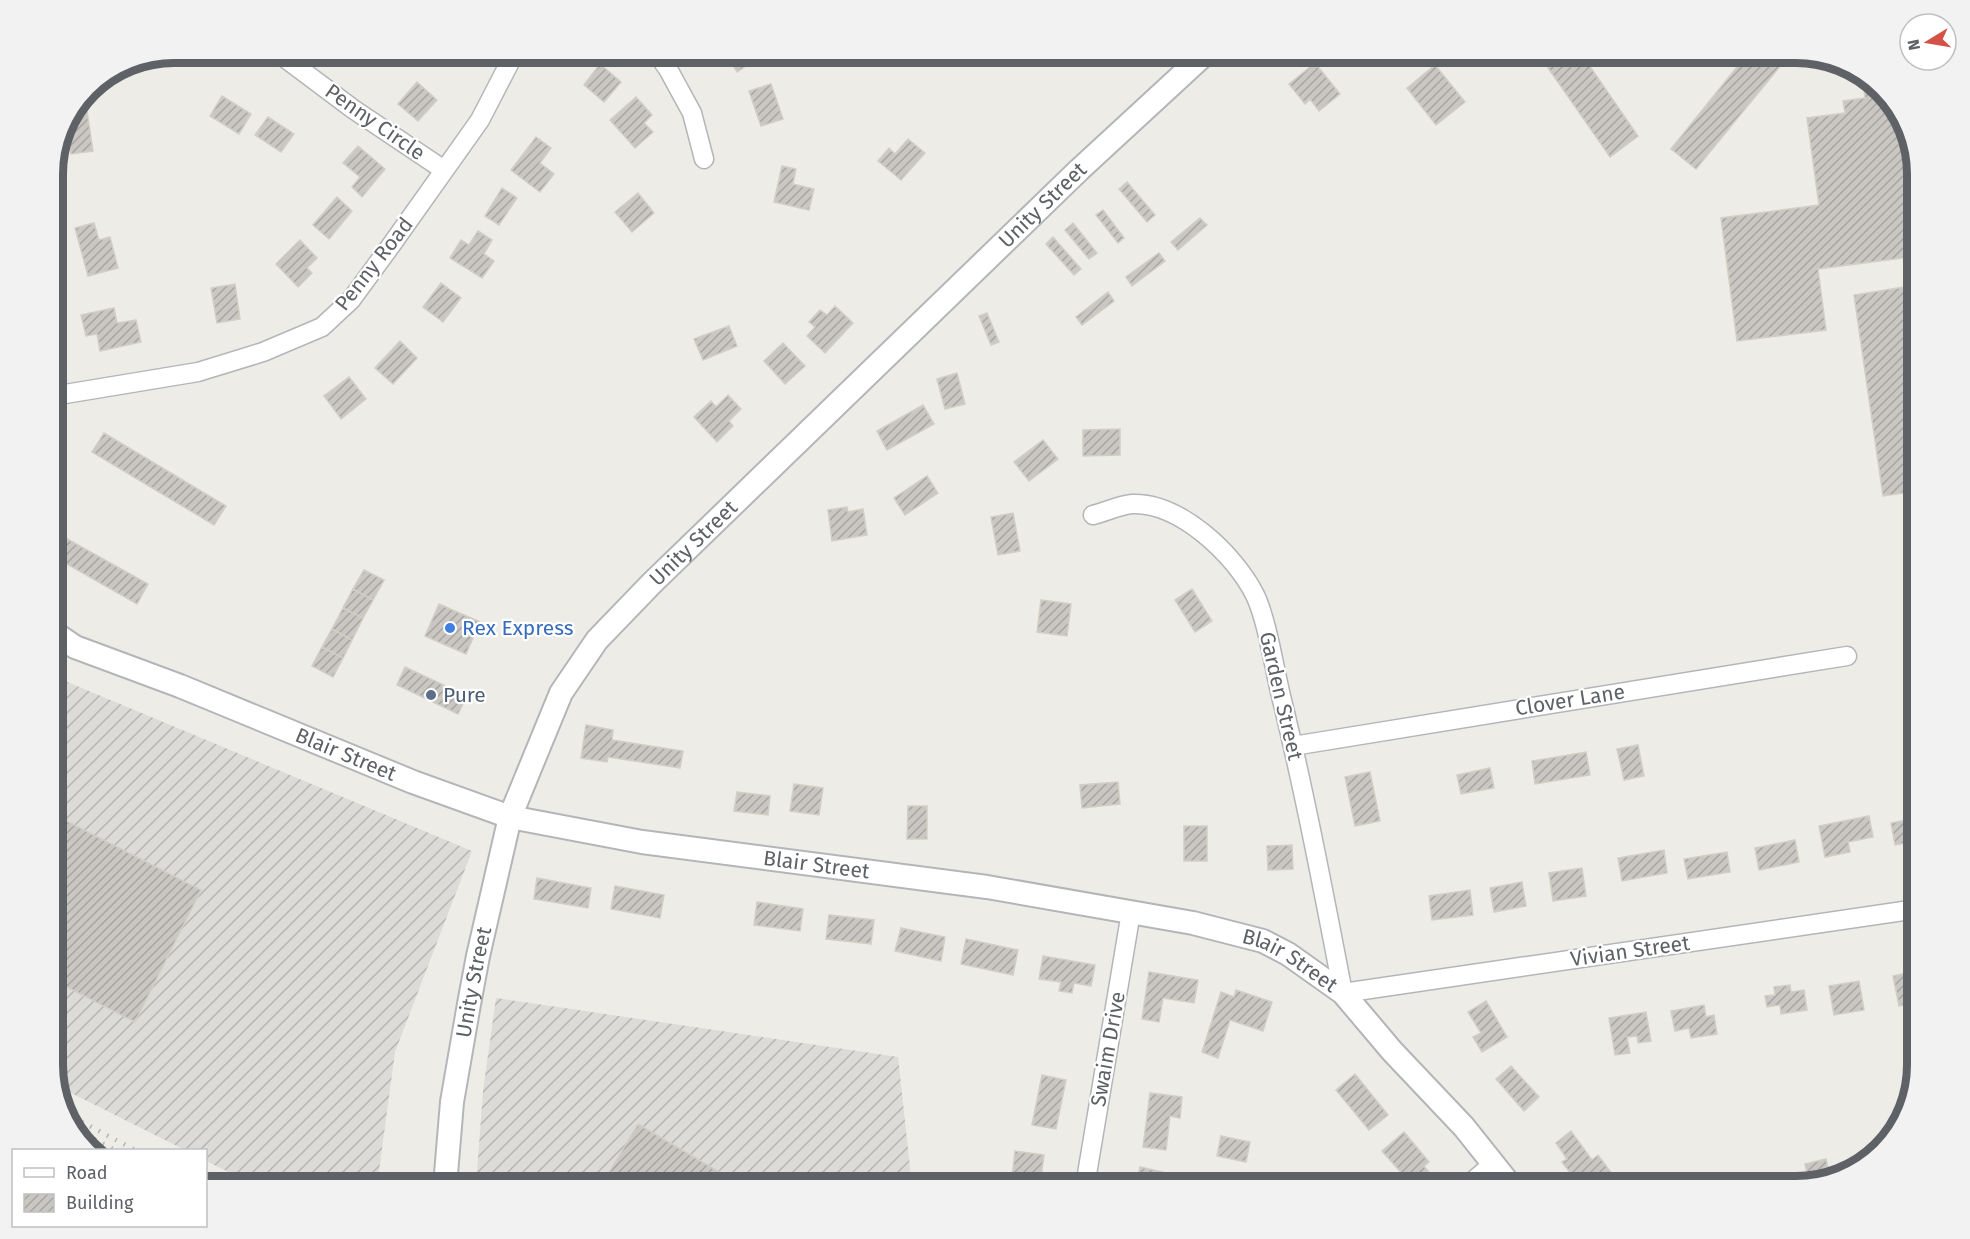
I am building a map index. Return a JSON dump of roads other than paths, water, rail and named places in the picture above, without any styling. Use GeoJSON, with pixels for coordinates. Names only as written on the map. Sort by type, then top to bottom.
{"type":"FeatureCollection","features":[{"type":"Feature","properties":{"kind":"street","name":"Penny Circle"},"geometry":{"type":"LineString","coordinates":[[292,63],[353,109],[444,170]]}},
{"type":"Feature","properties":{"kind":"street","name":"Penny Road"},"geometry":{"type":"LineString","coordinates":[[63,394],[198,372],[263,352],[322,327],[351,300],[480,120],[509,63]]}},
{"type":"Feature","properties":{"kind":"street"},"geometry":{"type":"LineString","coordinates":[[664,63],[692,113],[704,159]]}},
{"type":"Feature","properties":{"kind":"street","name":"Unity Street"},"geometry":{"type":"LineString","coordinates":[[446,1176],[452,1102],[471,994],[510,817],[561,693],[597,640],[659,575],[1079,170],[1195,63]]}},
{"type":"Feature","properties":{"kind":"street","name":"Garden Street"},"geometry":{"type":"LineString","coordinates":[[1093,515],[1132,504],[1166,511],[1205,535],[1241,572],[1256,596],[1293,746],[1343,993]]}},
{"type":"Feature","properties":{"kind":"street","name":"Blair Street"},"geometry":{"type":"LineString","coordinates":[[63,639],[75,647],[180,686],[413,782],[510,817],[642,842],[987,887],[1193,923],[1263,941],[1288,954],[1343,993],[1504,1176]]}},
{"type":"Feature","properties":{"kind":"street","name":"Clover Lane"},"geometry":{"type":"LineString","coordinates":[[1293,746],[1847,656]]}},
{"type":"Feature","properties":{"kind":"street","name":"Vivian Street"},"geometry":{"type":"LineString","coordinates":[[1343,993],[1907,910]]}},
{"type":"Feature","properties":{"kind":"street","name":"Swaim Drive"},"geometry":{"type":"LineString","coordinates":[[1086,1176],[1131,912]]}},
{"type":"Feature","properties":{"kind":"street"},"geometry":{"type":"LineString","coordinates":[[1479,1176],[1494,1163]]}},
{"type":"Feature","properties":{"kind":"railway"},"geometry":{"type":"LineString","coordinates":[[78,1120],[133,1149]]}},
{"type":"Feature","properties":{"kind":"railway"},"geometry":{"type":"LineString","coordinates":[[91,1137],[113,1149]]}},
{"type":"Feature","properties":{"kind":"place","name":"Rex Express"},"geometry":{"type":"Point","coordinates":[450,628]}},
{"type":"Feature","properties":{"kind":"place","name":"Pure"},"geometry":{"type":"Point","coordinates":[431,695]}}]}
